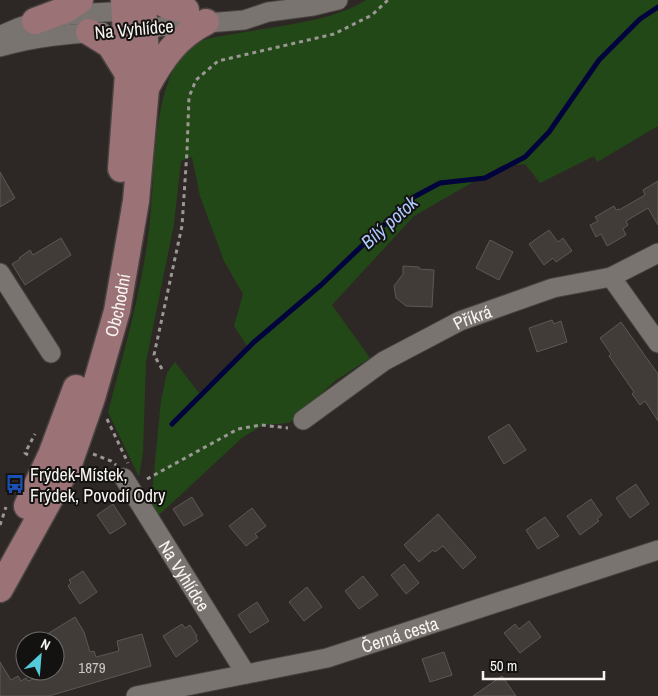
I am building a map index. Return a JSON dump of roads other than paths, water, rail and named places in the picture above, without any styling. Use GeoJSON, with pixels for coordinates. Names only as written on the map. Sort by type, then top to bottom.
{"type":"FeatureCollection","features":[{"type":"Feature","properties":{"kind":"main road"},"geometry":{"type":"LineString","coordinates":[[35,21],[67,9],[80,0]]}},
{"type":"Feature","properties":{"kind":"main road"},"geometry":{"type":"LineString","coordinates":[[89,32],[110,45],[137,81],[157,67],[182,36],[194,27],[196,16],[168,6],[137,11]]}},
{"type":"Feature","properties":{"kind":"main road","name":"Obchodní"},"geometry":{"type":"LineString","coordinates":[[0,589],[68,464],[94,390],[117,311],[136,201],[137,11]]}},
{"type":"Feature","properties":{"kind":"main road","name":"Obchodní"},"geometry":{"type":"LineString","coordinates":[[0,556],[14,533],[51,455],[71,404],[100,308],[120,196],[137,81]]}},
{"type":"Feature","properties":{"kind":"street","name":"Na Vyhlídce"},"geometry":{"type":"LineString","coordinates":[[196,16],[240,8],[268,12],[313,6],[338,0]]}},
{"type":"Feature","properties":{"kind":"street","name":"Na Vyhlídce"},"geometry":{"type":"LineString","coordinates":[[0,36],[35,21],[74,15],[137,11]]}},
{"type":"Feature","properties":{"kind":"street","name":"Na Vyhlídce"},"geometry":{"type":"LineString","coordinates":[[0,47],[21,41],[89,32],[137,11]]}},
{"type":"Feature","properties":{"kind":"street","name":"Příkrá"},"geometry":{"type":"LineString","coordinates":[[303,420],[384,361],[460,321],[553,288],[611,277],[658,253]]}},
{"type":"Feature","properties":{"kind":"street"},"geometry":{"type":"LineString","coordinates":[[0,273],[51,353]]}},
{"type":"Feature","properties":{"kind":"street"},"geometry":{"type":"LineString","coordinates":[[611,277],[658,343]]}},
{"type":"Feature","properties":{"kind":"street","name":"Na Vyhlídce"},"geometry":{"type":"LineString","coordinates":[[119,471],[246,674]]}},
{"type":"Feature","properties":{"kind":"street","name":"Černá cesta"},"geometry":{"type":"LineString","coordinates":[[136,696],[327,658],[658,550]]}},
{"type":"Feature","properties":{"kind":"waterway","name":"Bílý potok"},"geometry":{"type":"LineString","coordinates":[[172,424],[254,342],[321,285],[412,198],[440,183],[485,178],[525,157],[549,132],[599,60],[640,19],[658,7]]}},
{"type":"Feature","properties":{"kind":"place","name":"Frýdek-Místek, Frýdek, Povodí Odry"},"geometry":{"type":"Point","coordinates":[15,484]}}]}
